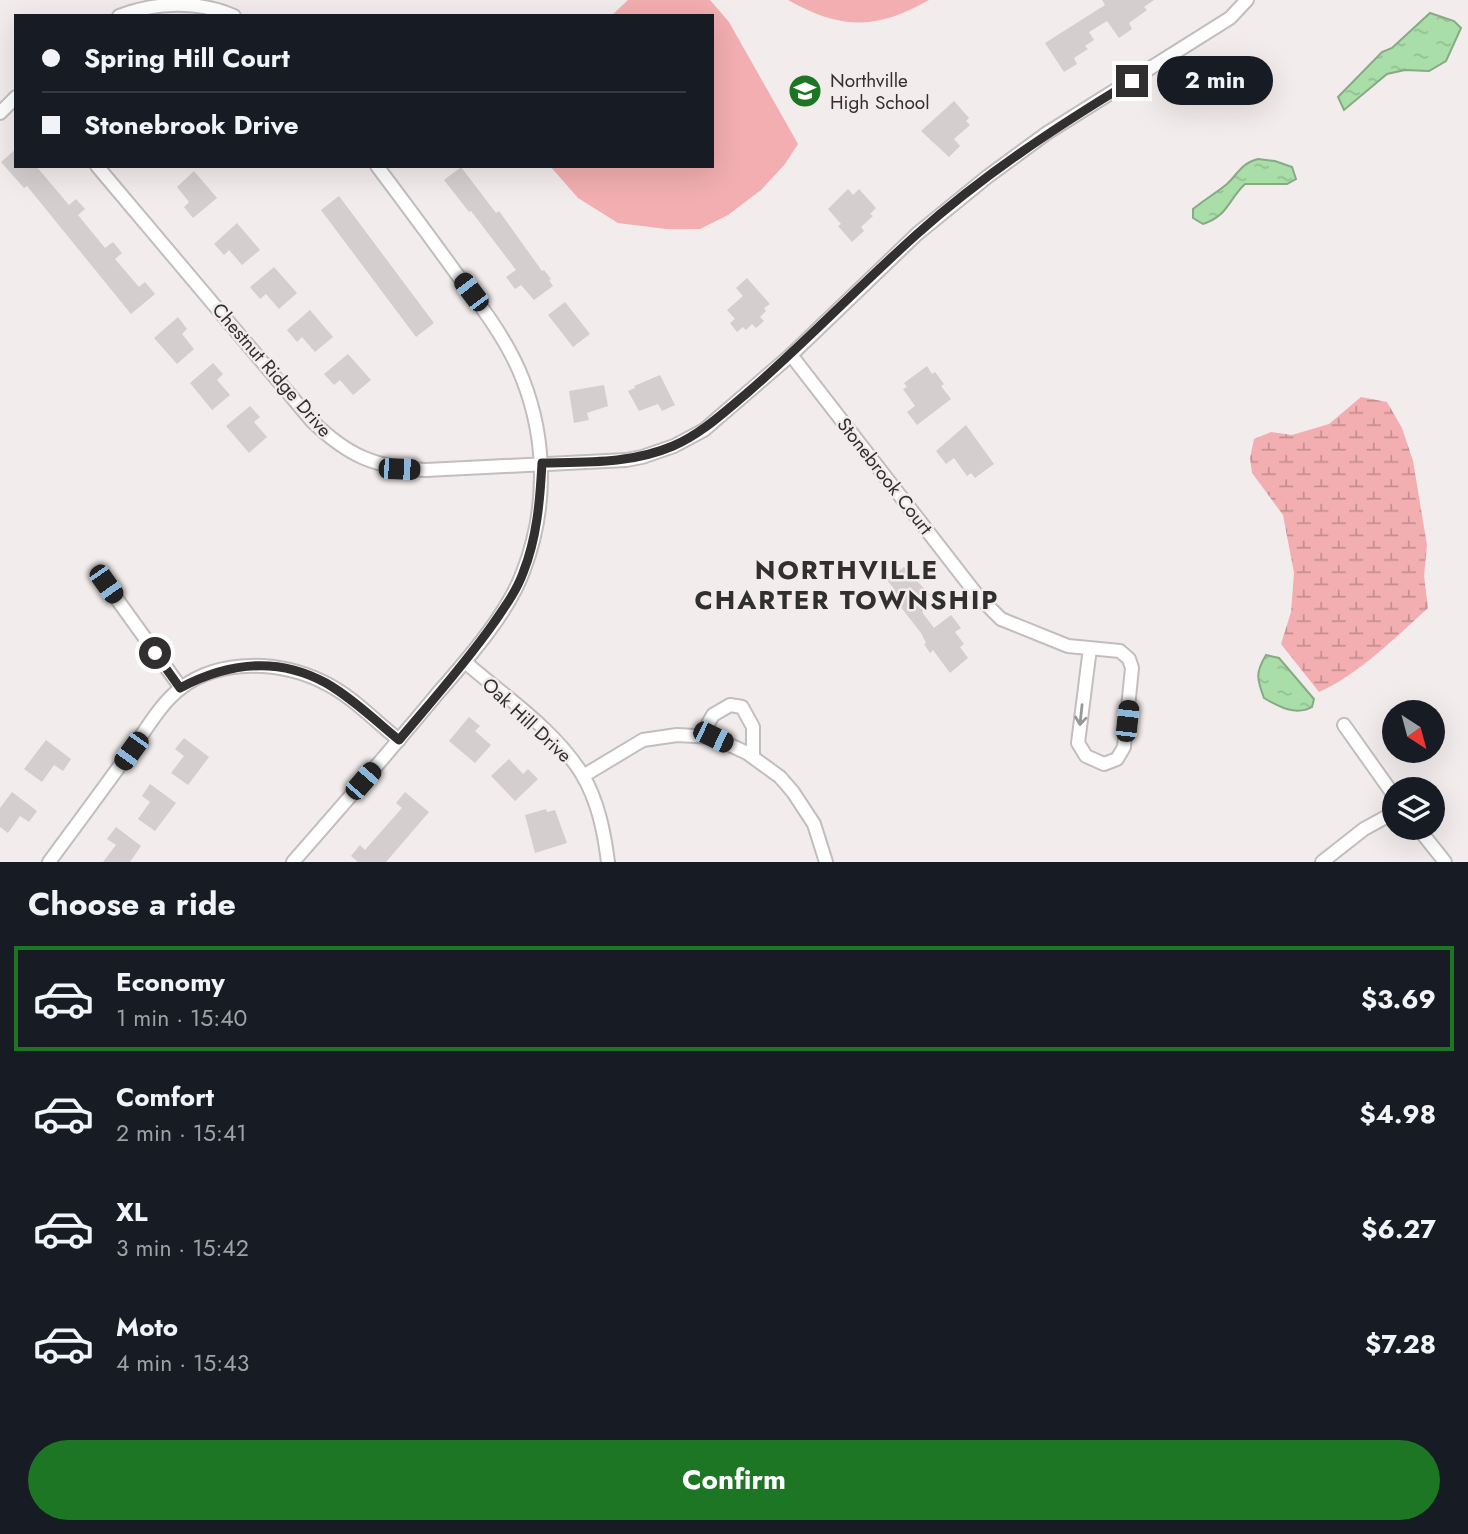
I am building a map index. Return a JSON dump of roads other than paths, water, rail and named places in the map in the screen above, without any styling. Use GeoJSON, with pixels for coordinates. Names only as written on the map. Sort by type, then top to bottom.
{"type":"FeatureCollection","features":[{"type":"Feature","properties":{"kind":"street","name":"Chestnut Ridge Drive"},"geometry":{"type":"LineString","coordinates":[[99,168],[312,421],[346,450],[379,465],[426,470],[626,460],[674,446],[704,430],[791,355],[917,234],[987,177],[1047,133],[1230,18],[1247,0]]}},
{"type":"Feature","properties":{"kind":"street"},"geometry":{"type":"LineString","coordinates":[[124,14],[178,2],[214,4],[231,14]]}},
{"type":"Feature","properties":{"kind":"street"},"geometry":{"type":"LineString","coordinates":[[0,113],[14,99]]}},
{"type":"Feature","properties":{"kind":"street"},"geometry":{"type":"LineString","coordinates":[[293,862],[465,662],[513,594],[523,573],[539,512],[542,463],[534,413],[523,380],[491,320],[378,168]]}},
{"type":"Feature","properties":{"kind":"street","name":"Stonebrook Court"},"geometry":{"type":"LineString","coordinates":[[791,355],[977,595],[1001,619],[1068,646],[1090,648],[1120,651],[1129,659],[1132,668],[1124,747],[1117,759],[1104,764],[1086,756],[1078,743],[1090,648]]}},
{"type":"Feature","properties":{"kind":"street"},"geometry":{"type":"LineString","coordinates":[[106,584],[180,688]]}},
{"type":"Feature","properties":{"kind":"street","name":"Oak Hill Drive"},"geometry":{"type":"LineString","coordinates":[[465,662],[546,732],[583,776],[600,816],[608,862]]}},
{"type":"Feature","properties":{"kind":"street"},"geometry":{"type":"LineString","coordinates":[[49,862],[156,716],[180,688],[214,672],[237,666],[268,666],[303,673],[342,694],[399,740]]}},
{"type":"Feature","properties":{"kind":"street"},"geometry":{"type":"LineString","coordinates":[[701,736],[713,715],[730,705],[742,707],[753,727],[753,757]]}},
{"type":"Feature","properties":{"kind":"street"},"geometry":{"type":"LineString","coordinates":[[1344,725],[1382,779]]}},
{"type":"Feature","properties":{"kind":"street"},"geometry":{"type":"LineString","coordinates":[[583,776],[643,740],[677,735],[713,737],[753,757],[780,778],[806,808],[826,862]]}},
{"type":"Feature","properties":{"kind":"street"},"geometry":{"type":"LineString","coordinates":[[1322,862],[1364,829],[1382,819]]}},
{"type":"Feature","properties":{"kind":"street"},"geometry":{"type":"LineString","coordinates":[[1428,840],[1445,862]]}},
{"type":"Feature","properties":{"kind":"water"},"geometry":{"type":"Polygon","coordinates":[[[1430,13],[1454,21],[1461,28],[1446,61],[1429,71],[1405,70],[1387,74],[1344,110],[1338,97],[1382,52],[1392,48],[1430,13]]]}},
{"type":"Feature","properties":{"kind":"water"},"geometry":{"type":"Polygon","coordinates":[[[1258,159],[1292,167],[1296,179],[1287,184],[1245,184],[1218,217],[1203,224],[1193,218],[1193,209],[1227,184],[1243,166],[1258,159]]]}},
{"type":"Feature","properties":{"kind":"water"},"geometry":{"type":"Polygon","coordinates":[[[1266,655],[1279,658],[1314,699],[1312,707],[1294,710],[1264,698],[1258,676],[1266,655]]]}},
{"type":"Feature","properties":{"kind":"place","name":"Northville High School"},"geometry":{"type":"Point","coordinates":[805,91]}},
{"type":"Feature","properties":{"kind":"district","name":"NORTHVILLE CHARTER TOWNSHIP"},"geometry":{"type":"Point","coordinates":[847,585]}}]}
